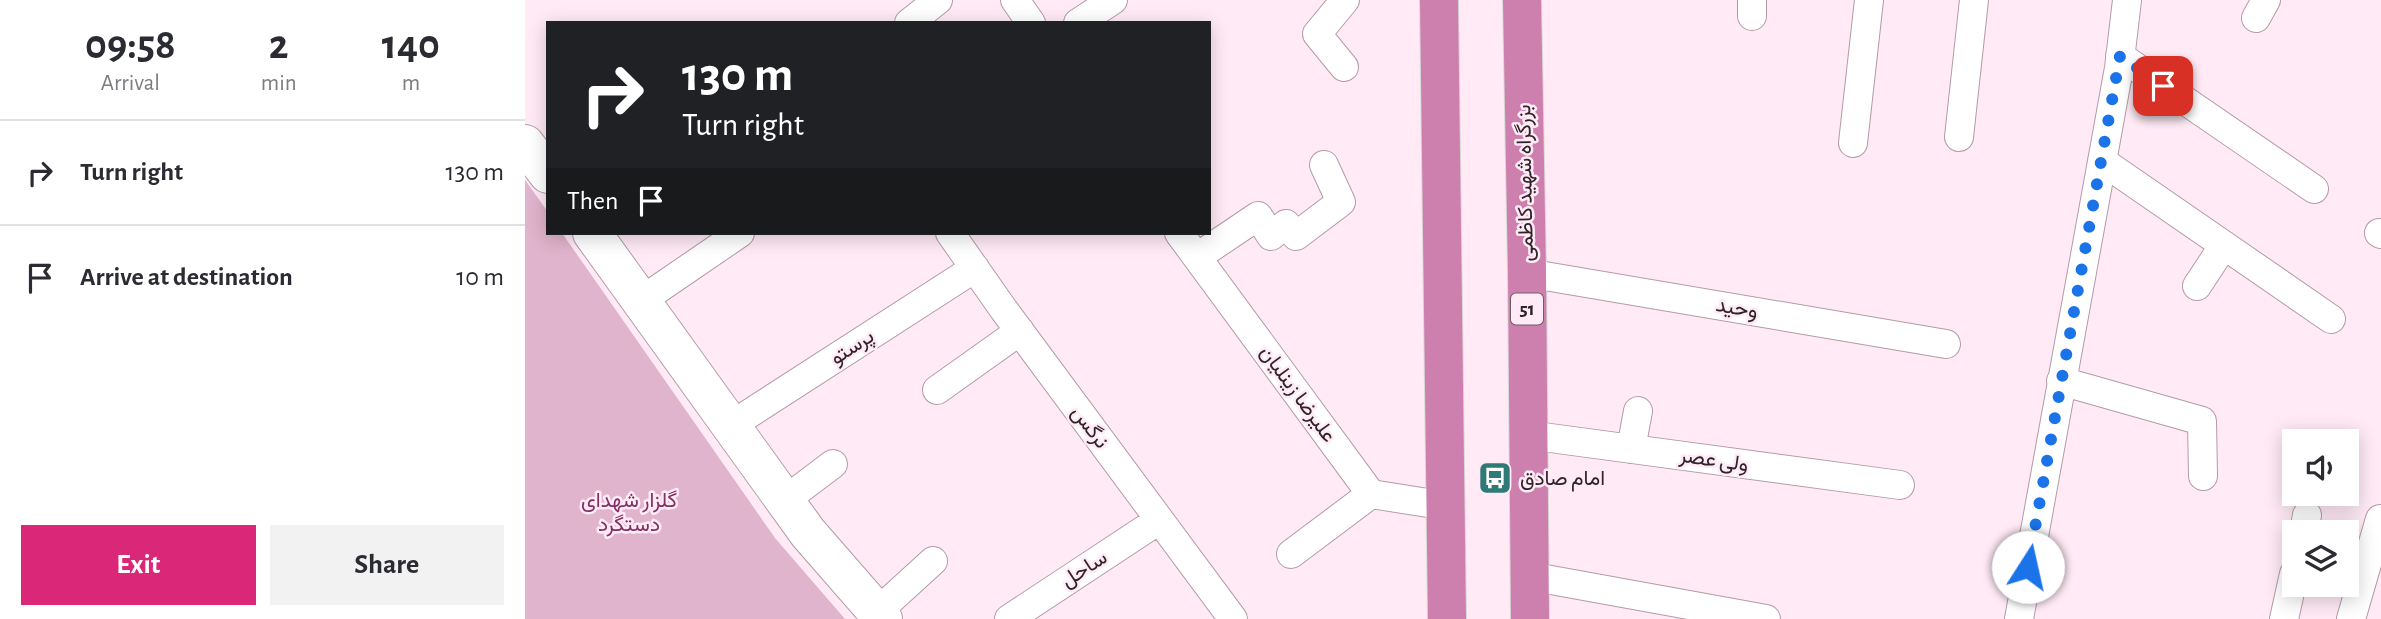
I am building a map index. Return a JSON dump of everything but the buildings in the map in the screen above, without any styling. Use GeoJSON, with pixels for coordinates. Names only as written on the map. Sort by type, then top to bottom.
{"type":"FeatureCollection","features":[{"type":"Feature","properties":{"kind":"highway"},"geometry":{"type":"LineString","coordinates":[[1439,0],[1447,619]]}},
{"type":"Feature","properties":{"kind":"highway","name":"بزرگراه شهید کاظمی"},"geometry":{"type":"LineString","coordinates":[[1522,0],[1530,619]]}},
{"type":"Feature","properties":{"kind":"street"},"geometry":{"type":"LineString","coordinates":[[912,21],[938,0]]}},
{"type":"Feature","properties":{"kind":"street"},"geometry":{"type":"LineString","coordinates":[[1015,0],[1030,21]]}},
{"type":"Feature","properties":{"kind":"street"},"geometry":{"type":"LineString","coordinates":[[1081,21],[1113,0]]}},
{"type":"Feature","properties":{"kind":"street"},"geometry":{"type":"LineString","coordinates":[[1344,67],[1317,34],[1345,0]]}},
{"type":"Feature","properties":{"kind":"street"},"geometry":{"type":"LineString","coordinates":[[1853,143],[1869,0]]}},
{"type":"Feature","properties":{"kind":"street"},"geometry":{"type":"LineString","coordinates":[[1959,137],[1974,0]]}},
{"type":"Feature","properties":{"kind":"street"},"geometry":{"type":"LineString","coordinates":[[2026,617],[2061,381],[2102,161],[2127,0]]}},
{"type":"Feature","properties":{"kind":"street"},"geometry":{"type":"LineString","coordinates":[[2120,56],[2314,189]]}},
{"type":"Feature","properties":{"kind":"street"},"geometry":{"type":"LineString","coordinates":[[525,144],[546,171]]}},
{"type":"Feature","properties":{"kind":"street"},"geometry":{"type":"LineString","coordinates":[[2102,161],[2331,319]]}},
{"type":"Feature","properties":{"kind":"street"},"geometry":{"type":"LineString","coordinates":[[1196,257],[1258,216],[1271,236],[1286,224],[1296,236],[1341,202],[1324,165]]}},
{"type":"Feature","properties":{"kind":"street"},"geometry":{"type":"LineString","coordinates":[[593,235],[784,501],[879,616],[933,561]]}},
{"type":"Feature","properties":{"kind":"street"},"geometry":{"type":"LineString","coordinates":[[642,300],[737,235]]}},
{"type":"Feature","properties":{"kind":"street","name":"نرگس"},"geometry":{"type":"LineString","coordinates":[[951,235],[1233,619]]}},
{"type":"Feature","properties":{"kind":"street","name":"علیرضا زینلیان"},"geometry":{"type":"LineString","coordinates":[[1180,235],[1371,494]]}},
{"type":"Feature","properties":{"kind":"street"},"geometry":{"type":"LineString","coordinates":[[2196,286],[2224,245]]}},
{"type":"Feature","properties":{"kind":"street","name":"پرستو"},"geometry":{"type":"LineString","coordinates":[[730,426],[975,268]]}},
{"type":"Feature","properties":{"kind":"street","name":"وحید"},"geometry":{"type":"LineString","coordinates":[[1527,273],[1946,344]]}},
{"type":"Feature","properties":{"kind":"street"},"geometry":{"type":"LineString","coordinates":[[937,390],[1020,331]]}},
{"type":"Feature","properties":{"kind":"street"},"geometry":{"type":"LineString","coordinates":[[2061,381],[2203,421],[2203,476]]}},
{"type":"Feature","properties":{"kind":"street"},"geometry":{"type":"LineString","coordinates":[[1631,449],[1638,411]]}},
{"type":"Feature","properties":{"kind":"street","name":"ولی عصر"},"geometry":{"type":"LineString","coordinates":[[1528,435],[1900,485]]}},
{"type":"Feature","properties":{"kind":"street"},"geometry":{"type":"LineString","coordinates":[[784,501],[833,464]]}},
{"type":"Feature","properties":{"kind":"street"},"geometry":{"type":"LineString","coordinates":[[1291,554],[1371,494],[1447,506]]}},
{"type":"Feature","properties":{"kind":"street"},"geometry":{"type":"LineString","coordinates":[[2351,619],[2380,519]]}},
{"type":"Feature","properties":{"kind":"street","name":"ساحل"},"geometry":{"type":"LineString","coordinates":[[1009,619],[1159,520]]}},
{"type":"Feature","properties":{"kind":"street"},"geometry":{"type":"LineString","coordinates":[[1529,576],[1766,619]]}},
{"type":"Feature","properties":{"kind":"street"},"geometry":{"type":"LineString","coordinates":[[2284,619],[2289,597]]}},
{"type":"Feature","properties":{"kind":"green space","name":"گلزار شهدای دستگرد"},"geometry":{"type":"Polygon","coordinates":[[[525,180],[546,209],[546,235],[563,235],[775,538],[845,619],[525,619],[525,180]]]}},
{"type":"Feature","properties":{"kind":"place","name":"امام صادق"},"geometry":{"type":"Point","coordinates":[1495,478]}},
{"type":"Feature","properties":{"kind":"route"},"geometry":{"type":"LineString","coordinates":[[2028,567],[2120,56],[2163,86]]}}]}
